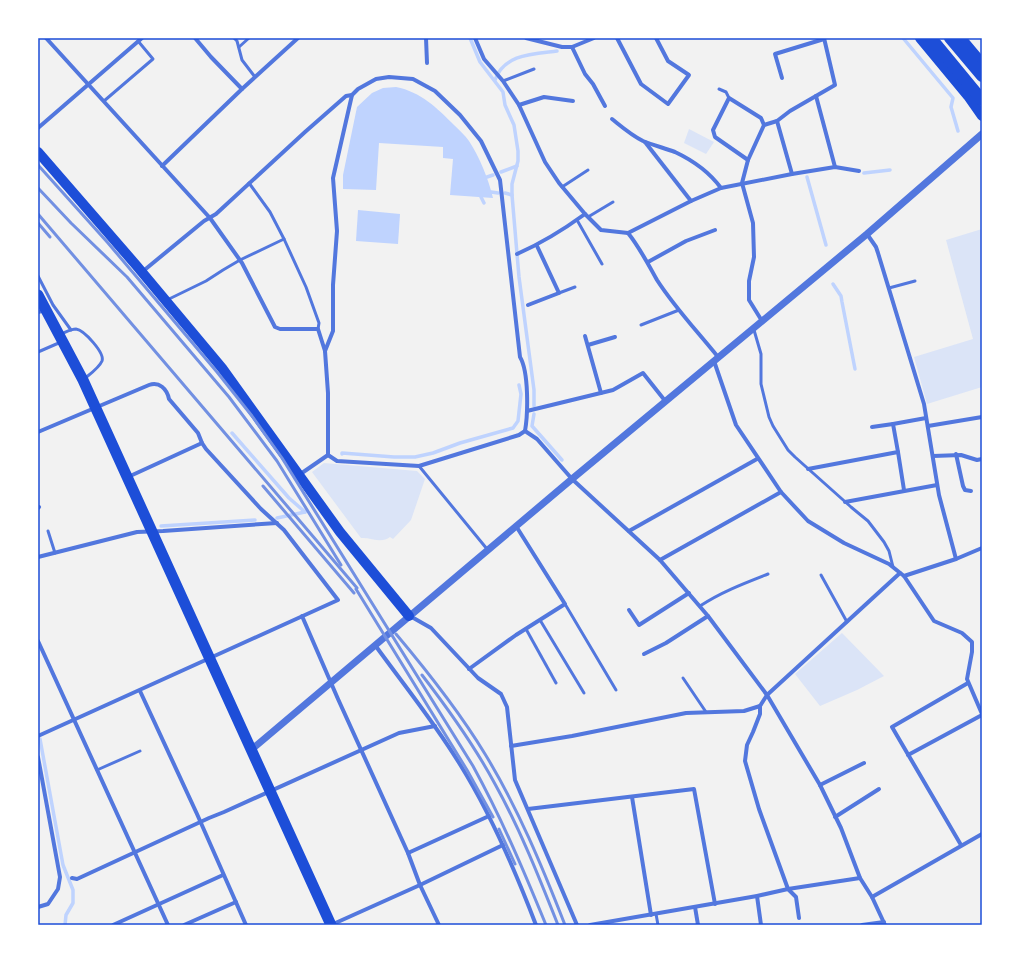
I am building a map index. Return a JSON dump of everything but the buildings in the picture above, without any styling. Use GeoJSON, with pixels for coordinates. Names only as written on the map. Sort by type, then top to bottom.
{"type":"FeatureCollection","features":[{"type":"Feature","properties":{"kind":"highway"},"geometry":{"type":"LineString","coordinates":[[931,38],[982,100]]}},
{"type":"Feature","properties":{"kind":"highway"},"geometry":{"type":"LineString","coordinates":[[950,38],[982,76]]}},
{"type":"Feature","properties":{"kind":"highway"},"geometry":{"type":"LineString","coordinates":[[38,295],[42,311],[61,338],[83,380],[331,925]]}},
{"type":"Feature","properties":{"kind":"main road"},"geometry":{"type":"LineString","coordinates":[[920,38],[968,96],[982,116]]}},
{"type":"Feature","properties":{"kind":"main road"},"geometry":{"type":"LineString","coordinates":[[961,38],[982,63]]}},
{"type":"Feature","properties":{"kind":"main road"},"geometry":{"type":"LineString","coordinates":[[38,152],[166,300],[222,368],[340,532],[409,616]]}},
{"type":"Feature","properties":{"kind":"street"},"geometry":{"type":"LineString","coordinates":[[46,38],[210,218],[240,260],[275,327],[280,329],[318,329],[325,351],[328,393],[328,455]]}},
{"type":"Feature","properties":{"kind":"street"},"geometry":{"type":"LineString","coordinates":[[195,38],[242,89]]}},
{"type":"Feature","properties":{"kind":"street"},"geometry":{"type":"LineString","coordinates":[[162,166],[242,89],[298,38]]}},
{"type":"Feature","properties":{"kind":"street"},"geometry":{"type":"LineString","coordinates":[[426,38],[427,63]]}},
{"type":"Feature","properties":{"kind":"street"},"geometry":{"type":"LineString","coordinates":[[475,38],[484,59],[503,81],[520,105],[545,162],[562,187],[587,216],[602,230],[628,233],[691,201],[721,188],[742,183],[835,167],[859,171]]}},
{"type":"Feature","properties":{"kind":"street"},"geometry":{"type":"LineString","coordinates":[[526,38],[562,47],[572,47],[594,38]]}},
{"type":"Feature","properties":{"kind":"street"},"geometry":{"type":"LineString","coordinates":[[617,38],[641,84],[668,104],[689,75],[668,61],[656,38]]}},
{"type":"Feature","properties":{"kind":"street"},"geometry":{"type":"LineString","coordinates":[[764,125],[777,121],[790,111],[835,85],[824,38],[775,54],[782,78]]}},
{"type":"Feature","properties":{"kind":"street"},"geometry":{"type":"LineString","coordinates":[[38,128],[140,39]]}},
{"type":"Feature","properties":{"kind":"street"},"geometry":{"type":"LineString","coordinates":[[572,47],[585,74],[593,84],[605,106]]}},
{"type":"Feature","properties":{"kind":"street"},"geometry":{"type":"LineString","coordinates":[[325,351],[333,331],[333,285],[337,231],[332,178],[352,95],[358,89],[376,79],[389,77],[413,79],[435,91],[460,115],[481,141],[500,180],[520,357],[528,388],[525,431]]}},
{"type":"Feature","properties":{"kind":"street"},"geometry":{"type":"LineString","coordinates":[[142,272],[204,221],[216,214],[346,96],[352,95]]}},
{"type":"Feature","properties":{"kind":"street"},"geometry":{"type":"LineString","coordinates":[[816,96],[835,167]]}},
{"type":"Feature","properties":{"kind":"street"},"geometry":{"type":"LineString","coordinates":[[520,105],[544,97],[573,101]]}},
{"type":"Feature","properties":{"kind":"street"},"geometry":{"type":"LineString","coordinates":[[748,160],[715,137],[713,130],[729,98],[761,118],[764,125],[748,160],[742,183],[753,223],[754,257],[749,281],[749,300],[762,321]]}},
{"type":"Feature","properties":{"kind":"street"},"geometry":{"type":"LineString","coordinates":[[612,119],[626,131],[645,142],[683,156],[715,179],[721,188]]}},
{"type":"Feature","properties":{"kind":"street"},"geometry":{"type":"LineString","coordinates":[[777,121],[792,174]]}},
{"type":"Feature","properties":{"kind":"street"},"geometry":{"type":"LineString","coordinates":[[251,750],[572,479],[867,234],[982,134]]}},
{"type":"Feature","properties":{"kind":"street"},"geometry":{"type":"LineString","coordinates":[[645,142],[691,201]]}},
{"type":"Feature","properties":{"kind":"street"},"geometry":{"type":"LineString","coordinates":[[517,254],[537,246],[577,220],[587,216]]}},
{"type":"Feature","properties":{"kind":"street"},"geometry":{"type":"LineString","coordinates":[[648,262],[686,241],[715,230]]}},
{"type":"Feature","properties":{"kind":"street"},"geometry":{"type":"LineString","coordinates":[[628,233],[648,262],[658,280],[716,359],[736,425],[757,459],[781,492],[808,521],[844,543],[893,567],[904,576],[934,621],[962,633],[972,642],[972,652],[967,679],[982,715],[908,755]]}},
{"type":"Feature","properties":{"kind":"street"},"geometry":{"type":"LineString","coordinates":[[867,234],[876,247],[918,381],[928,426],[937,485],[956,559]]}},
{"type":"Feature","properties":{"kind":"street"},"geometry":{"type":"LineString","coordinates":[[528,305],[559,294],[537,246]]}},
{"type":"Feature","properties":{"kind":"street"},"geometry":{"type":"LineString","coordinates":[[585,336],[601,393]]}},
{"type":"Feature","properties":{"kind":"street"},"geometry":{"type":"LineString","coordinates":[[588,345],[615,338]]}},
{"type":"Feature","properties":{"kind":"street"},"geometry":{"type":"LineString","coordinates":[[527,411],[613,390],[643,373],[666,402]]}},
{"type":"Feature","properties":{"kind":"street"},"geometry":{"type":"LineString","coordinates":[[38,432],[94,407],[157,383],[168,394],[169,399],[198,433],[202,443],[261,509],[284,530],[338,600],[38,736]]}},
{"type":"Feature","properties":{"kind":"street"},"geometry":{"type":"LineString","coordinates":[[928,426],[982,417]]}},
{"type":"Feature","properties":{"kind":"street"},"geometry":{"type":"LineString","coordinates":[[872,427],[926,418]]}},
{"type":"Feature","properties":{"kind":"street"},"geometry":{"type":"LineString","coordinates":[[894,424],[904,490]]}},
{"type":"Feature","properties":{"kind":"street"},"geometry":{"type":"LineString","coordinates":[[328,455],[337,461],[419,466],[525,431]]}},
{"type":"Feature","properties":{"kind":"street"},"geometry":{"type":"LineString","coordinates":[[525,431],[537,439],[572,479],[660,560],[708,616],[767,695],[820,785],[860,878],[872,897],[885,923],[862,925]]}},
{"type":"Feature","properties":{"kind":"street"},"geometry":{"type":"LineString","coordinates":[[127,477],[202,443]]}},
{"type":"Feature","properties":{"kind":"street"},"geometry":{"type":"LineString","coordinates":[[808,469],[898,452]]}},
{"type":"Feature","properties":{"kind":"street"},"geometry":{"type":"LineString","coordinates":[[933,456],[956,454],[977,460],[982,459]]}},
{"type":"Feature","properties":{"kind":"street"},"geometry":{"type":"LineString","coordinates":[[956,454],[963,486],[965,490],[971,491]]}},
{"type":"Feature","properties":{"kind":"street"},"geometry":{"type":"LineString","coordinates":[[298,475],[328,455]]}},
{"type":"Feature","properties":{"kind":"street"},"geometry":{"type":"LineString","coordinates":[[629,531],[757,459]]}},
{"type":"Feature","properties":{"kind":"street"},"geometry":{"type":"LineString","coordinates":[[845,502],[937,485]]}},
{"type":"Feature","properties":{"kind":"street"},"geometry":{"type":"LineString","coordinates":[[660,560],[781,492]]}},
{"type":"Feature","properties":{"kind":"street"},"geometry":{"type":"LineString","coordinates":[[38,557],[138,532],[277,523]]}},
{"type":"Feature","properties":{"kind":"street"},"geometry":{"type":"LineString","coordinates":[[469,669],[565,604],[516,526]]}},
{"type":"Feature","properties":{"kind":"street"},"geometry":{"type":"LineString","coordinates":[[904,576],[956,559],[982,548]]}},
{"type":"Feature","properties":{"kind":"street"},"geometry":{"type":"LineString","coordinates":[[799,918],[796,897],[788,889],[759,809],[745,762],[747,745],[760,714],[760,706],[767,695],[900,573]]}},
{"type":"Feature","properties":{"kind":"street"},"geometry":{"type":"LineString","coordinates":[[629,610],[639,625],[689,593]]}},
{"type":"Feature","properties":{"kind":"street"},"geometry":{"type":"LineString","coordinates":[[302,616],[439,925]]}},
{"type":"Feature","properties":{"kind":"street"},"geometry":{"type":"LineString","coordinates":[[409,616],[431,628],[478,678],[500,694],[507,707],[516,780],[577,925]]}},
{"type":"Feature","properties":{"kind":"street"},"geometry":{"type":"LineString","coordinates":[[644,654],[666,643],[708,616]]}},
{"type":"Feature","properties":{"kind":"street"},"geometry":{"type":"LineString","coordinates":[[38,641],[168,925]]}},
{"type":"Feature","properties":{"kind":"street"},"geometry":{"type":"LineString","coordinates":[[375,645],[435,726],[462,766],[503,845],[536,925]]}},
{"type":"Feature","properties":{"kind":"street"},"geometry":{"type":"LineString","coordinates":[[961,845],[892,727],[968,682]]}},
{"type":"Feature","properties":{"kind":"street"},"geometry":{"type":"LineString","coordinates":[[140,691],[246,925]]}},
{"type":"Feature","properties":{"kind":"street"},"geometry":{"type":"LineString","coordinates":[[512,746],[557,739],[686,713],[744,711],[760,706]]}},
{"type":"Feature","properties":{"kind":"street"},"geometry":{"type":"LineString","coordinates":[[72,878],[77,880],[200,822],[362,751],[399,733],[435,726]]}},
{"type":"Feature","properties":{"kind":"street"},"geometry":{"type":"LineString","coordinates":[[38,757],[60,878],[58,889],[48,904],[38,907]]}},
{"type":"Feature","properties":{"kind":"street"},"geometry":{"type":"LineString","coordinates":[[820,785],[864,763]]}},
{"type":"Feature","properties":{"kind":"street"},"geometry":{"type":"LineString","coordinates":[[528,809],[694,789],[715,904]]}},
{"type":"Feature","properties":{"kind":"street"},"geometry":{"type":"LineString","coordinates":[[835,817],[879,789]]}},
{"type":"Feature","properties":{"kind":"street"},"geometry":{"type":"LineString","coordinates":[[632,797],[651,914]]}},
{"type":"Feature","properties":{"kind":"street"},"geometry":{"type":"LineString","coordinates":[[408,854],[489,816]]}},
{"type":"Feature","properties":{"kind":"street"},"geometry":{"type":"LineString","coordinates":[[872,897],[982,834]]}},
{"type":"Feature","properties":{"kind":"street"},"geometry":{"type":"LineString","coordinates":[[331,925],[420,885],[503,845]]}},
{"type":"Feature","properties":{"kind":"street"},"geometry":{"type":"LineString","coordinates":[[113,925],[223,875]]}},
{"type":"Feature","properties":{"kind":"street"},"geometry":{"type":"LineString","coordinates":[[590,925],[715,904],[788,889],[860,878]]}},
{"type":"Feature","properties":{"kind":"street"},"geometry":{"type":"LineString","coordinates":[[757,896],[761,925]]}},
{"type":"Feature","properties":{"kind":"street"},"geometry":{"type":"LineString","coordinates":[[184,925],[236,902]]}},
{"type":"Feature","properties":{"kind":"street"},"geometry":{"type":"LineString","coordinates":[[695,907],[698,925]]}},
{"type":"Feature","properties":{"kind":"lane"},"geometry":{"type":"LineString","coordinates":[[234,38],[242,60],[255,77]]}},
{"type":"Feature","properties":{"kind":"lane"},"geometry":{"type":"LineString","coordinates":[[238,47],[249,38]]}},
{"type":"Feature","properties":{"kind":"lane"},"geometry":{"type":"LineString","coordinates":[[104,101],[153,59],[140,39]]}},
{"type":"Feature","properties":{"kind":"lane"},"geometry":{"type":"LineString","coordinates":[[503,81],[534,69]]}},
{"type":"Feature","properties":{"kind":"lane"},"geometry":{"type":"LineString","coordinates":[[719,89],[726,92],[729,98]]}},
{"type":"Feature","properties":{"kind":"lane"},"geometry":{"type":"LineString","coordinates":[[562,187],[588,170]]}},
{"type":"Feature","properties":{"kind":"lane"},"geometry":{"type":"LineString","coordinates":[[249,183],[270,212],[284,238],[306,288],[319,323],[318,329]]}},
{"type":"Feature","properties":{"kind":"lane"},"geometry":{"type":"LineString","coordinates":[[587,216],[613,202]]}},
{"type":"Feature","properties":{"kind":"lane"},"geometry":{"type":"LineString","coordinates":[[577,220],[602,264]]}},
{"type":"Feature","properties":{"kind":"lane"},"geometry":{"type":"LineString","coordinates":[[166,300],[206,281],[240,260],[284,238]]}},
{"type":"Feature","properties":{"kind":"lane"},"geometry":{"type":"LineString","coordinates":[[38,276],[54,305],[71,330]]}},
{"type":"Feature","properties":{"kind":"lane"},"geometry":{"type":"LineString","coordinates":[[889,288],[915,281]]}},
{"type":"Feature","properties":{"kind":"lane"},"geometry":{"type":"LineString","coordinates":[[559,294],[575,287]]}},
{"type":"Feature","properties":{"kind":"lane"},"geometry":{"type":"LineString","coordinates":[[641,324],[679,310]]}},
{"type":"Feature","properties":{"kind":"lane"},"geometry":{"type":"LineString","coordinates":[[753,328],[761,354],[761,384],[769,417],[773,426],[788,450],[845,502],[868,520],[889,551],[893,567]]}},
{"type":"Feature","properties":{"kind":"lane"},"geometry":{"type":"LineString","coordinates":[[38,352],[71,330],[77,329],[88,336],[102,357],[99,365],[83,380]]}},
{"type":"Feature","properties":{"kind":"lane"},"geometry":{"type":"LineString","coordinates":[[419,466],[488,550]]}},
{"type":"Feature","properties":{"kind":"lane"},"geometry":{"type":"LineString","coordinates":[[48,531],[55,553]]}},
{"type":"Feature","properties":{"kind":"lane"},"geometry":{"type":"LineString","coordinates":[[700,606],[714,596],[768,574]]}},
{"type":"Feature","properties":{"kind":"lane"},"geometry":{"type":"LineString","coordinates":[[821,575],[846,622]]}},
{"type":"Feature","properties":{"kind":"lane"},"geometry":{"type":"LineString","coordinates":[[565,604],[616,690]]}},
{"type":"Feature","properties":{"kind":"lane"},"geometry":{"type":"LineString","coordinates":[[540,620],[584,693]]}},
{"type":"Feature","properties":{"kind":"lane"},"geometry":{"type":"LineString","coordinates":[[526,630],[556,683]]}},
{"type":"Feature","properties":{"kind":"lane"},"geometry":{"type":"LineString","coordinates":[[683,678],[706,712]]}},
{"type":"Feature","properties":{"kind":"lane"},"geometry":{"type":"LineString","coordinates":[[97,770],[140,751]]}},
{"type":"Feature","properties":{"kind":"lane"},"geometry":{"type":"LineString","coordinates":[[656,914],[658,925]]}},
{"type":"Feature","properties":{"kind":"shaded area"},"geometry":{"type":"Polygon","coordinates":[[[689,129],[714,142],[706,154],[684,143],[689,129]]]}},
{"type":"Feature","properties":{"kind":"shaded area"},"geometry":{"type":"Polygon","coordinates":[[[982,229],[982,387],[927,404],[914,357],[973,339],[946,240],[982,229]]]}},
{"type":"Feature","properties":{"kind":"shaded area"},"geometry":{"type":"Polygon","coordinates":[[[324,463],[417,471],[425,479],[411,520],[393,539],[390,537],[383,540],[361,538],[312,472],[324,463]]]}},
{"type":"Feature","properties":{"kind":"shaded area"},"geometry":{"type":"Polygon","coordinates":[[[842,633],[884,676],[857,690],[820,706],[795,674],[842,633]]]}},
{"type":"Feature","properties":{"kind":"water"},"geometry":{"type":"Polygon","coordinates":[[[396,87],[405,89],[428,102],[466,137],[480,161],[493,198],[450,195],[453,159],[443,158],[443,147],[379,143],[376,190],[343,189],[343,175],[357,107],[372,93],[383,88],[396,87]]]}},
{"type":"Feature","properties":{"kind":"water"},"geometry":{"type":"Polygon","coordinates":[[[358,210],[400,214],[398,244],[356,241],[358,210]]]}},
{"type":"Feature","properties":{"kind":"waterway"},"geometry":{"type":"LineString","coordinates":[[470,38],[480,62],[503,92],[505,105],[514,125],[518,161],[512,184],[512,195],[519,277],[534,390],[534,406]]}},
{"type":"Feature","properties":{"kind":"waterway"},"geometry":{"type":"LineString","coordinates":[[903,38],[953,98],[951,107],[958,131]]}},
{"type":"Feature","properties":{"kind":"waterway"},"geometry":{"type":"LineString","coordinates":[[495,80],[499,71],[512,60],[529,55],[557,51]]}},
{"type":"Feature","properties":{"kind":"waterway"},"geometry":{"type":"LineString","coordinates":[[501,172],[517,166]]}},
{"type":"Feature","properties":{"kind":"waterway"},"geometry":{"type":"LineString","coordinates":[[864,173],[890,170]]}},
{"type":"Feature","properties":{"kind":"waterway"},"geometry":{"type":"LineString","coordinates":[[487,177],[493,175]]}},
{"type":"Feature","properties":{"kind":"waterway"},"geometry":{"type":"LineString","coordinates":[[807,177],[826,245]]}},
{"type":"Feature","properties":{"kind":"waterway"},"geometry":{"type":"LineString","coordinates":[[491,192],[498,193]]}},
{"type":"Feature","properties":{"kind":"waterway"},"geometry":{"type":"LineString","coordinates":[[505,193],[512,195]]}},
{"type":"Feature","properties":{"kind":"waterway"},"geometry":{"type":"LineString","coordinates":[[481,197],[484,203]]}},
{"type":"Feature","properties":{"kind":"waterway"},"geometry":{"type":"LineString","coordinates":[[833,284],[841,296],[855,369]]}},
{"type":"Feature","properties":{"kind":"waterway"},"geometry":{"type":"LineString","coordinates":[[342,454],[415,457],[433,453],[460,443],[513,428],[518,421],[521,394],[519,385]]}},
{"type":"Feature","properties":{"kind":"waterway"},"geometry":{"type":"LineString","coordinates":[[534,414],[532,426],[562,460]]}},
{"type":"Feature","properties":{"kind":"waterway"},"geometry":{"type":"LineString","coordinates":[[232,433],[289,498],[305,512]]}},
{"type":"Feature","properties":{"kind":"waterway"},"geometry":{"type":"LineString","coordinates":[[277,518],[305,512]]}},
{"type":"Feature","properties":{"kind":"waterway"},"geometry":{"type":"LineString","coordinates":[[161,526],[255,520]]}},
{"type":"Feature","properties":{"kind":"waterway"},"geometry":{"type":"LineString","coordinates":[[40,739],[63,865],[73,890],[73,903],[66,915],[65,925]]}},
{"type":"Feature","properties":{"kind":"railway"},"geometry":{"type":"LineString","coordinates":[[38,165],[108,243],[217,372],[252,416],[282,458],[473,766],[512,844],[546,925]]}},
{"type":"Feature","properties":{"kind":"railway"},"geometry":{"type":"LineString","coordinates":[[38,188],[71,223],[127,277],[229,397],[277,461],[341,565]]}},
{"type":"Feature","properties":{"kind":"railway"},"geometry":{"type":"LineString","coordinates":[[38,214],[357,588]]}},
{"type":"Feature","properties":{"kind":"railway"},"geometry":{"type":"LineString","coordinates":[[38,223],[50,237]]}},
{"type":"Feature","properties":{"kind":"railway"},"geometry":{"type":"LineString","coordinates":[[263,486],[354,593]]}},
{"type":"Feature","properties":{"kind":"railway"},"geometry":{"type":"LineString","coordinates":[[356,589],[467,770],[493,817]]}},
{"type":"Feature","properties":{"kind":"railway"},"geometry":{"type":"LineString","coordinates":[[396,634],[454,707],[497,774],[529,838],[565,925]]}},
{"type":"Feature","properties":{"kind":"railway"},"geometry":{"type":"LineString","coordinates":[[422,675],[461,728],[479,755],[495,784],[521,836],[558,925]]}},
{"type":"Feature","properties":{"kind":"railway"},"geometry":{"type":"LineString","coordinates":[[499,829],[515,864]]}}]}
